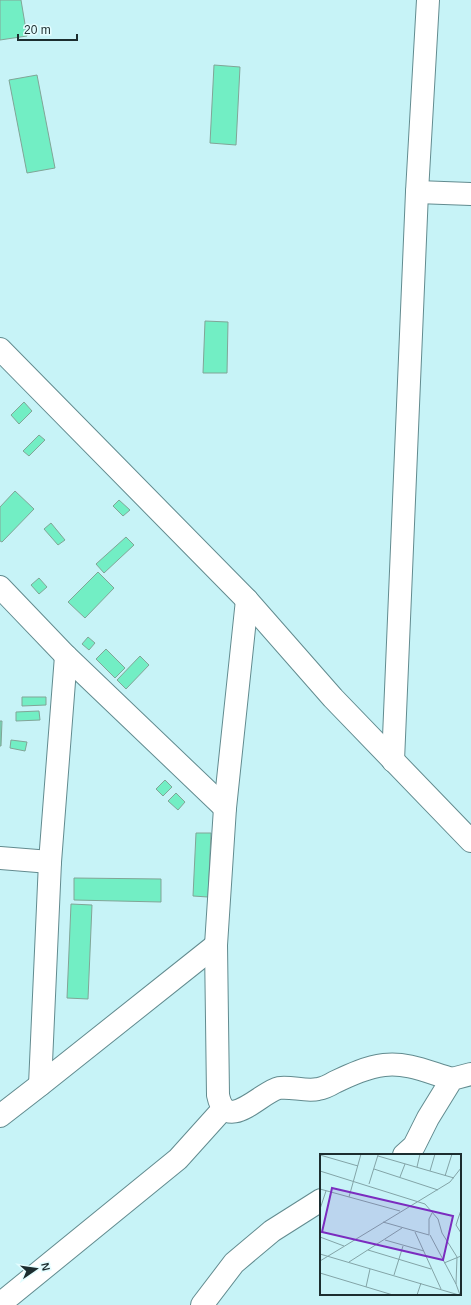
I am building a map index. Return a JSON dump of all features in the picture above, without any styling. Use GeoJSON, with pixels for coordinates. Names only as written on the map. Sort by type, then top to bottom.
{"type":"FeatureCollection","features":[{"type":"Feature","properties":{"kind":"street"},"geometry":{"type":"LineString","coordinates":[[393,761],[417,192],[428,0]]}},
{"type":"Feature","properties":{"kind":"street"},"geometry":{"type":"LineString","coordinates":[[417,192],[471,194]]}},
{"type":"Feature","properties":{"kind":"street"},"geometry":{"type":"LineString","coordinates":[[0,349],[247,600],[333,698],[471,841]]}},
{"type":"Feature","properties":{"kind":"street"},"geometry":{"type":"LineString","coordinates":[[0,588],[66,656],[225,808]]}},
{"type":"Feature","properties":{"kind":"street"},"geometry":{"type":"LineString","coordinates":[[247,600],[225,808],[216,945],[218,1095],[220,1103],[223,1109],[228,1111],[237,1110],[253,1104],[279,1088],[317,1090],[357,1072],[384,1065],[407,1065],[462,1077],[428,1118],[414,1146],[405,1154]]}},
{"type":"Feature","properties":{"kind":"street"},"geometry":{"type":"LineString","coordinates":[[40,1085],[50,862],[66,656]]}},
{"type":"Feature","properties":{"kind":"street"},"geometry":{"type":"LineString","coordinates":[[0,858],[50,862]]}},
{"type":"Feature","properties":{"kind":"street"},"geometry":{"type":"LineString","coordinates":[[0,1116],[216,945]]}},
{"type":"Feature","properties":{"kind":"street"},"geometry":{"type":"LineString","coordinates":[[0,1304],[178,1159],[223,1109]]}},
{"type":"Feature","properties":{"kind":"street"},"geometry":{"type":"LineString","coordinates":[[202,1305],[234,1264],[272,1231],[320,1201]]}},
{"type":"Feature","properties":{"kind":"building"},"geometry":{"type":"Polygon","coordinates":[[[0,0],[21,0],[27,36],[0,40],[0,0]]]}},
{"type":"Feature","properties":{"kind":"building"},"geometry":{"type":"Polygon","coordinates":[[[214,65],[240,67],[236,145],[210,143],[214,65]]]}},
{"type":"Feature","properties":{"kind":"building"},"geometry":{"type":"Polygon","coordinates":[[[37,75],[55,168],[27,173],[9,80],[37,75]]]}},
{"type":"Feature","properties":{"kind":"building"},"geometry":{"type":"Polygon","coordinates":[[[205,321],[228,322],[227,373],[203,373],[205,321]]]}},
{"type":"Feature","properties":{"kind":"building"},"geometry":{"type":"Polygon","coordinates":[[[24,402],[32,411],[19,424],[11,415],[24,402]]]}},
{"type":"Feature","properties":{"kind":"building"},"geometry":{"type":"Polygon","coordinates":[[[39,435],[45,440],[29,456],[23,451],[39,435]]]}},
{"type":"Feature","properties":{"kind":"building"},"geometry":{"type":"Polygon","coordinates":[[[15,491],[34,509],[2,542],[0,541],[0,507],[15,491]]]}},
{"type":"Feature","properties":{"kind":"building"},"geometry":{"type":"Polygon","coordinates":[[[119,500],[130,510],[123,516],[113,506],[119,500]]]}},
{"type":"Feature","properties":{"kind":"building"},"geometry":{"type":"Polygon","coordinates":[[[51,523],[65,540],[58,545],[44,529],[51,523]]]}},
{"type":"Feature","properties":{"kind":"building"},"geometry":{"type":"Polygon","coordinates":[[[126,537],[134,545],[104,573],[96,564],[126,537]]]}},
{"type":"Feature","properties":{"kind":"building"},"geometry":{"type":"Polygon","coordinates":[[[98,572],[114,588],[85,618],[68,602],[98,572]]]}},
{"type":"Feature","properties":{"kind":"building"},"geometry":{"type":"Polygon","coordinates":[[[39,578],[47,587],[39,594],[31,585],[39,578]]]}},
{"type":"Feature","properties":{"kind":"building"},"geometry":{"type":"Polygon","coordinates":[[[88,637],[95,643],[89,650],[82,644],[88,637]]]}},
{"type":"Feature","properties":{"kind":"building"},"geometry":{"type":"Polygon","coordinates":[[[106,649],[125,668],[115,678],[96,659],[106,649]]]}},
{"type":"Feature","properties":{"kind":"building"},"geometry":{"type":"Polygon","coordinates":[[[140,656],[149,665],[126,689],[117,680],[140,656]]]}},
{"type":"Feature","properties":{"kind":"building"},"geometry":{"type":"Polygon","coordinates":[[[22,697],[46,697],[46,705],[22,706],[22,697]]]}},
{"type":"Feature","properties":{"kind":"building"},"geometry":{"type":"Polygon","coordinates":[[[39,711],[40,720],[16,721],[16,712],[39,711]]]}},
{"type":"Feature","properties":{"kind":"building"},"geometry":{"type":"Polygon","coordinates":[[[0,721],[2,721],[1,746],[0,746],[0,721]]]}},
{"type":"Feature","properties":{"kind":"building"},"geometry":{"type":"Polygon","coordinates":[[[11,740],[27,742],[25,751],[10,748],[11,740]]]}},
{"type":"Feature","properties":{"kind":"building"},"geometry":{"type":"Polygon","coordinates":[[[165,780],[172,787],[163,796],[156,789],[165,780]]]}},
{"type":"Feature","properties":{"kind":"building"},"geometry":{"type":"Polygon","coordinates":[[[176,793],[185,802],[178,810],[168,801],[176,793]]]}},
{"type":"Feature","properties":{"kind":"building"},"geometry":{"type":"Polygon","coordinates":[[[196,833],[211,833],[208,897],[193,896],[196,833]]]}},
{"type":"Feature","properties":{"kind":"building"},"geometry":{"type":"Polygon","coordinates":[[[74,878],[161,879],[161,902],[74,900],[74,878]]]}},
{"type":"Feature","properties":{"kind":"building"},"geometry":{"type":"Polygon","coordinates":[[[71,904],[92,905],[88,999],[67,998],[71,904]]]}}]}
